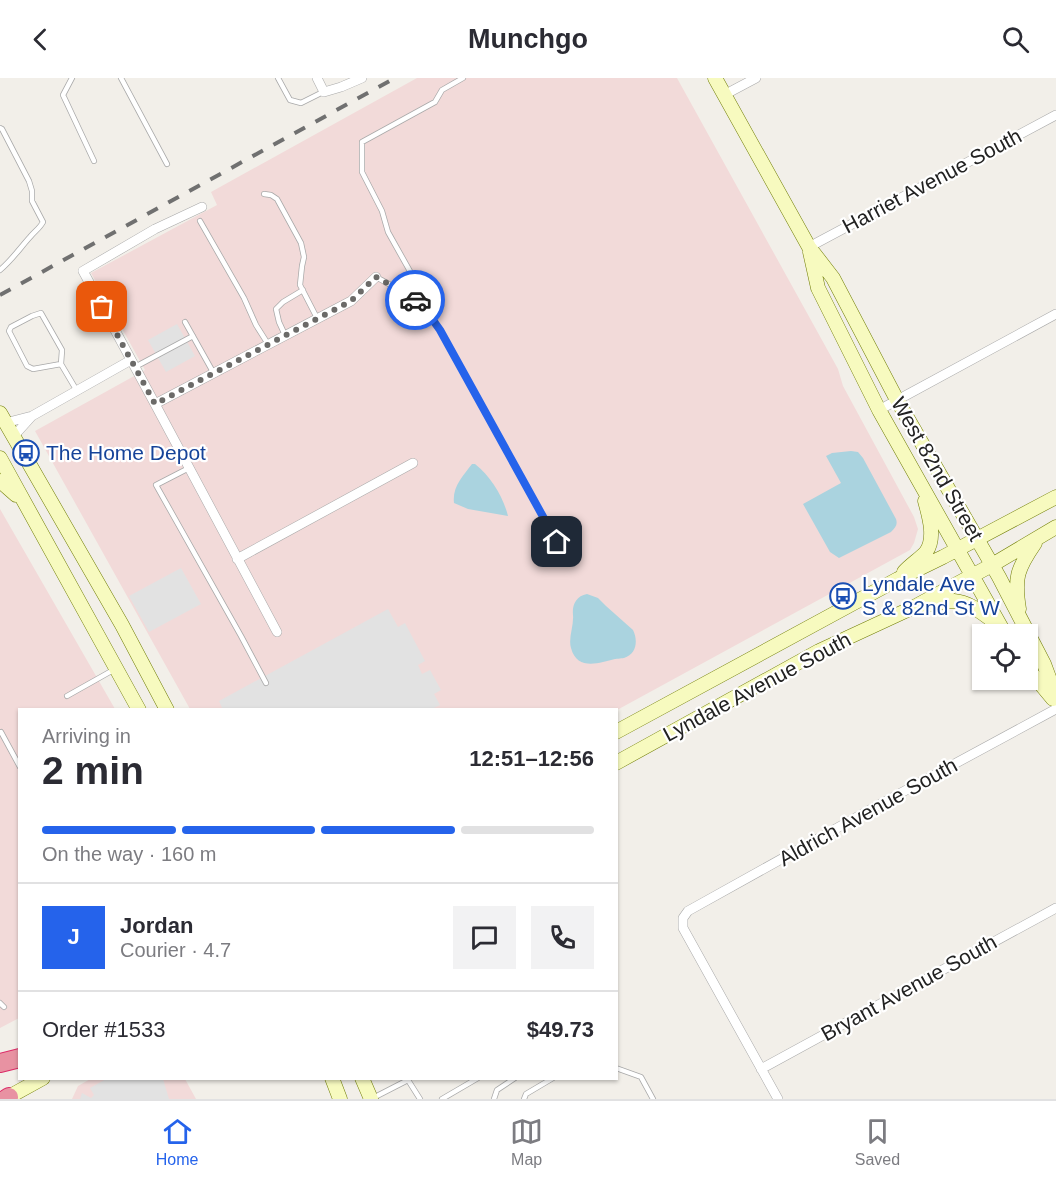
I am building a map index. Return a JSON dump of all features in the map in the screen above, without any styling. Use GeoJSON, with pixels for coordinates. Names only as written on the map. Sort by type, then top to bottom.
{"type":"FeatureCollection","features":[{"type":"Feature","properties":{"kind":"highway"},"geometry":{"type":"LineString","coordinates":[[0,1063],[18,1059]]}},
{"type":"Feature","properties":{"kind":"main road","name":"West 82nd Street"},"geometry":{"type":"LineString","coordinates":[[715,78],[809,247],[833,278],[897,400],[992,565],[1044,664],[1056,696]]}},
{"type":"Feature","properties":{"kind":"main road","name":"West 82nd Street"},"geometry":{"type":"LineString","coordinates":[[809,247],[818,288],[879,411],[999,624]]}},
{"type":"Feature","properties":{"kind":"main road"},"geometry":{"type":"LineString","coordinates":[[3,418],[122,625],[166,708]]}},
{"type":"Feature","properties":{"kind":"main road"},"geometry":{"type":"LineString","coordinates":[[0,458],[138,708]]}},
{"type":"Feature","properties":{"kind":"main road"},"geometry":{"type":"LineString","coordinates":[[0,481],[25,503]]}},
{"type":"Feature","properties":{"kind":"main road"},"geometry":{"type":"LineString","coordinates":[[898,579],[926,552],[932,535],[919,481]]}},
{"type":"Feature","properties":{"kind":"main road","name":"Lyndale Avenue South"},"geometry":{"type":"LineString","coordinates":[[618,731],[898,579],[1056,497]]}},
{"type":"Feature","properties":{"kind":"main road","name":"Lyndale Avenue South"},"geometry":{"type":"LineString","coordinates":[[618,762],[819,651],[914,607],[972,576],[1056,527]]}},
{"type":"Feature","properties":{"kind":"main road"},"geometry":{"type":"LineString","coordinates":[[1021,620],[1016,590],[1018,573],[1026,555],[1039,538]]}},
{"type":"Feature","properties":{"kind":"main road"},"geometry":{"type":"LineString","coordinates":[[914,607],[954,601],[973,606],[995,624]]}},
{"type":"Feature","properties":{"kind":"main road"},"geometry":{"type":"LineString","coordinates":[[1038,681],[1056,702]]}},
{"type":"Feature","properties":{"kind":"main road"},"geometry":{"type":"LineString","coordinates":[[0,1069],[18,1060]]}},
{"type":"Feature","properties":{"kind":"main road"},"geometry":{"type":"LineString","coordinates":[[7,1098],[39,1080]]}},
{"type":"Feature","properties":{"kind":"main road"},"geometry":{"type":"LineString","coordinates":[[333,1080],[340,1099]]}},
{"type":"Feature","properties":{"kind":"main road"},"geometry":{"type":"LineString","coordinates":[[363,1080],[371,1099]]}},
{"type":"Feature","properties":{"kind":"street"},"geometry":{"type":"LineString","coordinates":[[316,78],[324,92],[362,78]]}},
{"type":"Feature","properties":{"kind":"street"},"geometry":{"type":"LineString","coordinates":[[724,95],[756,78]]}},
{"type":"Feature","properties":{"kind":"street","name":"Harriet Avenue South"},"geometry":{"type":"LineString","coordinates":[[809,247],[1056,115]]}},
{"type":"Feature","properties":{"kind":"street"},"geometry":{"type":"LineString","coordinates":[[202,207],[155,229],[82,271],[277,632]]}},
{"type":"Feature","properties":{"kind":"street"},"geometry":{"type":"LineString","coordinates":[[155,404],[351,301],[376,277]]}},
{"type":"Feature","properties":{"kind":"street"},"geometry":{"type":"LineString","coordinates":[[879,411],[1056,314]]}},
{"type":"Feature","properties":{"kind":"street"},"geometry":{"type":"LineString","coordinates":[[13,436],[32,416],[133,363]]}},
{"type":"Feature","properties":{"kind":"street"},"geometry":{"type":"LineString","coordinates":[[3,418],[32,416]]}},
{"type":"Feature","properties":{"kind":"street"},"geometry":{"type":"LineString","coordinates":[[237,559],[413,463]]}},
{"type":"Feature","properties":{"kind":"street","name":"Aldrich Avenue South"},"geometry":{"type":"LineString","coordinates":[[761,1069],[683,928],[683,918],[688,911],[1056,709]]}},
{"type":"Feature","properties":{"kind":"street","name":"Bryant Avenue South"},"geometry":{"type":"LineString","coordinates":[[761,1069],[1056,908]]}},
{"type":"Feature","properties":{"kind":"street"},"geometry":{"type":"LineString","coordinates":[[761,1069],[778,1099]]}},
{"type":"Feature","properties":{"kind":"lane"},"geometry":{"type":"LineString","coordinates":[[72,78],[63,95],[94,161]]}},
{"type":"Feature","properties":{"kind":"lane"},"geometry":{"type":"LineString","coordinates":[[121,78],[167,164]]}},
{"type":"Feature","properties":{"kind":"lane"},"geometry":{"type":"LineString","coordinates":[[278,78],[290,100],[301,103],[324,92]]}},
{"type":"Feature","properties":{"kind":"lane"},"geometry":{"type":"LineString","coordinates":[[409,295],[416,282],[388,232],[382,211],[362,172],[362,142],[435,102],[442,90],[463,78]]}},
{"type":"Feature","properties":{"kind":"lane"},"geometry":{"type":"LineString","coordinates":[[0,128],[29,181],[32,201],[43,222],[12,260],[0,270]]}},
{"type":"Feature","properties":{"kind":"lane"},"geometry":{"type":"LineString","coordinates":[[264,194],[277,199],[301,243],[304,257],[300,285],[317,318]]}},
{"type":"Feature","properties":{"kind":"lane"},"geometry":{"type":"LineString","coordinates":[[200,221],[268,344]]}},
{"type":"Feature","properties":{"kind":"lane"},"geometry":{"type":"LineString","coordinates":[[376,277],[409,295],[426,311],[440,330],[557,542]]}},
{"type":"Feature","properties":{"kind":"lane"},"geometry":{"type":"LineString","coordinates":[[285,335],[276,309],[303,290]]}},
{"type":"Feature","properties":{"kind":"lane"},"geometry":{"type":"LineString","coordinates":[[61,364],[33,369],[27,366],[9,331],[11,327],[41,313],[62,350],[61,364],[77,391]]}},
{"type":"Feature","properties":{"kind":"lane"},"geometry":{"type":"LineString","coordinates":[[185,322],[214,373]]}},
{"type":"Feature","properties":{"kind":"lane"},"geometry":{"type":"LineString","coordinates":[[133,363],[193,336]]}},
{"type":"Feature","properties":{"kind":"lane"},"geometry":{"type":"LineString","coordinates":[[189,468],[156,485],[266,683]]}},
{"type":"Feature","properties":{"kind":"lane"},"geometry":{"type":"LineString","coordinates":[[68,696],[117,668]]}},
{"type":"Feature","properties":{"kind":"lane"},"geometry":{"type":"LineString","coordinates":[[1,732],[18,763]]}},
{"type":"Feature","properties":{"kind":"lane"},"geometry":{"type":"LineString","coordinates":[[618,1069],[642,1077],[653,1099]]}},
{"type":"Feature","properties":{"kind":"lane"},"geometry":{"type":"LineString","coordinates":[[371,1099],[406,1080]]}},
{"type":"Feature","properties":{"kind":"lane"},"geometry":{"type":"LineString","coordinates":[[409,1080],[420,1099]]}},
{"type":"Feature","properties":{"kind":"lane"},"geometry":{"type":"LineString","coordinates":[[442,1099],[475,1080]]}},
{"type":"Feature","properties":{"kind":"lane"},"geometry":{"type":"LineString","coordinates":[[494,1099],[497,1090],[512,1080]]}},
{"type":"Feature","properties":{"kind":"lane"},"geometry":{"type":"LineString","coordinates":[[524,1099],[526,1094],[550,1080]]}},
{"type":"Feature","properties":{"kind":"shaded area"},"geometry":{"type":"Polygon","coordinates":[[[417,78],[677,78],[838,369],[843,386],[914,517],[918,529],[914,543],[910,550],[618,709],[189,708],[35,431],[145,370],[91,273],[217,205],[211,192],[417,78]]]}},
{"type":"Feature","properties":{"kind":"shaded area"},"geometry":{"type":"Polygon","coordinates":[[[177,324],[195,356],[166,372],[148,340],[177,324]]]}},
{"type":"Feature","properties":{"kind":"shaded area"},"geometry":{"type":"Polygon","coordinates":[[[0,509],[114,708],[18,708],[18,1019],[0,1028],[0,509]]]}},
{"type":"Feature","properties":{"kind":"shaded area"},"geometry":{"type":"Polygon","coordinates":[[[181,568],[201,604],[149,632],[129,596],[181,568]]]}},
{"type":"Feature","properties":{"kind":"shaded area"},"geometry":{"type":"Polygon","coordinates":[[[388,609],[398,627],[405,623],[425,661],[418,665],[422,674],[430,670],[441,690],[434,694],[440,705],[434,708],[222,708],[219,701],[388,609]]]}},
{"type":"Feature","properties":{"kind":"shaded area"},"geometry":{"type":"Polygon","coordinates":[[[88,1080],[186,1080],[196,1099],[72,1099],[78,1086],[88,1080]]]}},
{"type":"Feature","properties":{"kind":"shaded area"},"geometry":{"type":"Polygon","coordinates":[[[104,1080],[163,1080],[169,1099],[80,1099],[82,1093],[91,1098],[94,1095],[90,1088],[104,1080]]]}},
{"type":"Feature","properties":{"kind":"water"},"geometry":{"type":"Polygon","coordinates":[[[851,451],[858,452],[863,458],[897,523],[891,532],[839,558],[830,552],[803,504],[841,483],[826,456],[851,451]]]}},
{"type":"Feature","properties":{"kind":"water"},"geometry":{"type":"Polygon","coordinates":[[[472,464],[481,469],[500,494],[508,516],[468,509],[454,503],[456,487],[472,464]]]}},
{"type":"Feature","properties":{"kind":"water"},"geometry":{"type":"Polygon","coordinates":[[[587,594],[598,598],[633,630],[636,638],[635,646],[628,656],[589,664],[578,660],[574,655],[570,640],[573,608],[577,599],[587,594]]]}},
{"type":"Feature","properties":{"kind":"railway"},"geometry":{"type":"LineString","coordinates":[[0,295],[395,78]]}},
{"type":"Feature","properties":{"kind":"way so far"},"geometry":{"type":"LineString","coordinates":[[102,307],[155,404],[351,301],[376,277],[415,300]]}},
{"type":"Feature","properties":{"kind":"place","name":"The Home Depot"},"geometry":{"type":"Point","coordinates":[26,453]}},
{"type":"Feature","properties":{"kind":"place","name":"Lyndale Ave S & 82nd St W"},"geometry":{"type":"Point","coordinates":[843,596]}},
{"type":"Feature","properties":{"kind":"route"},"geometry":{"type":"LineString","coordinates":[[415,300],[440,330],[557,542]]}}]}
